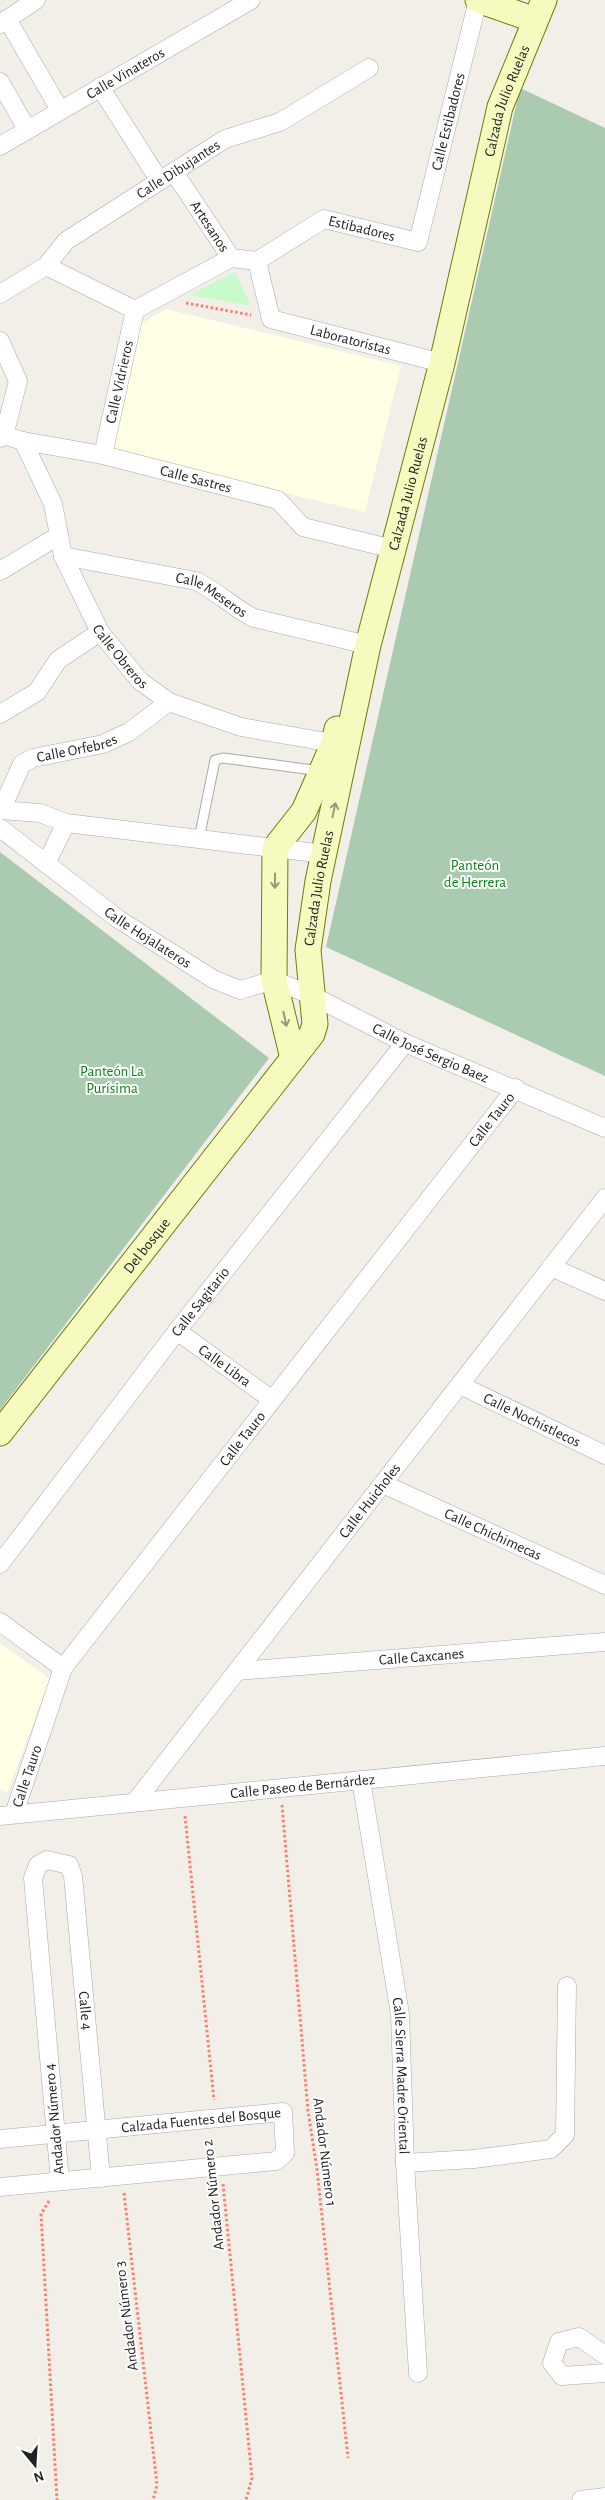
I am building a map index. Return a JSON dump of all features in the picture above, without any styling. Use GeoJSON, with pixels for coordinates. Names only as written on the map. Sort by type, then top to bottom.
{"type":"FeatureCollection","features":[{"type":"Feature","properties":{"kind":"main road"},"geometry":{"type":"LineString","coordinates":[[478,0],[533,9]]}},
{"type":"Feature","properties":{"kind":"main road","name":"Calzada Julio Ruelas"},"geometry":{"type":"LineString","coordinates":[[313,996],[308,950],[324,854],[332,772],[341,744],[362,645],[436,362],[474,163],[533,9]]}},
{"type":"Feature","properties":{"kind":"main road","name":"Calzada Julio Ruelas"},"geometry":{"type":"LineString","coordinates":[[275,848],[332,772]]}},
{"type":"Feature","properties":{"kind":"main road"},"geometry":{"type":"LineString","coordinates":[[275,848],[274,980],[293,1058]]}},
{"type":"Feature","properties":{"kind":"main road","name":"Del bosque"},"geometry":{"type":"LineString","coordinates":[[0,1432],[312,1034],[315,1024],[313,996]]}},
{"type":"Feature","properties":{"kind":"street"},"geometry":{"type":"LineString","coordinates":[[36,0],[4,22],[60,110]]}},
{"type":"Feature","properties":{"kind":"street","name":"Calle Vinateros"},"geometry":{"type":"LineString","coordinates":[[0,146],[251,0]]}},
{"type":"Feature","properties":{"kind":"street","name":"Calle Estibadores"},"geometry":{"type":"LineString","coordinates":[[418,242],[478,0]]}},
{"type":"Feature","properties":{"kind":"street","name":"Calle Dibujantes"},"geometry":{"type":"LineString","coordinates":[[0,294],[46,266],[66,241],[158,180],[174,172],[225,139],[280,122],[369,68]]}},
{"type":"Feature","properties":{"kind":"street"},"geometry":{"type":"LineString","coordinates":[[0,82],[28,129]]}},
{"type":"Feature","properties":{"kind":"street"},"geometry":{"type":"LineString","coordinates":[[100,87],[158,180]]}},
{"type":"Feature","properties":{"kind":"street","name":"Artesanos"},"geometry":{"type":"LineString","coordinates":[[174,172],[231,258],[257,261]]}},
{"type":"Feature","properties":{"kind":"street","name":"Estibadores"},"geometry":{"type":"LineString","coordinates":[[257,261],[324,219],[418,242]]}},
{"type":"Feature","properties":{"kind":"street"},"geometry":{"type":"LineString","coordinates":[[46,266],[135,310],[231,258]]}},
{"type":"Feature","properties":{"kind":"street"},"geometry":{"type":"LineString","coordinates":[[257,261],[271,319]]}},
{"type":"Feature","properties":{"kind":"street","name":"Calle Vidrieros"},"geometry":{"type":"LineString","coordinates":[[103,454],[135,310]]}},
{"type":"Feature","properties":{"kind":"street","name":"Laboratoristas"},"geometry":{"type":"LineString","coordinates":[[271,319],[436,362]]}},
{"type":"Feature","properties":{"kind":"street"},"geometry":{"type":"LineString","coordinates":[[0,341],[18,381],[2,436]]}},
{"type":"Feature","properties":{"kind":"street","name":"Calle Sastres"},"geometry":{"type":"LineString","coordinates":[[2,436],[103,454],[278,500],[303,527],[387,547]]}},
{"type":"Feature","properties":{"kind":"street","name":"Calle Obreros"},"geometry":{"type":"LineString","coordinates":[[23,441],[53,504],[63,556],[100,632],[140,681],[169,702],[241,727],[341,744]]}},
{"type":"Feature","properties":{"kind":"street"},"geometry":{"type":"LineString","coordinates":[[0,572],[58,536]]}},
{"type":"Feature","properties":{"kind":"street","name":"Calle Meseros"},"geometry":{"type":"LineString","coordinates":[[63,556],[196,580],[209,587],[239,611],[254,618],[362,645]]}},
{"type":"Feature","properties":{"kind":"street"},"geometry":{"type":"LineString","coordinates":[[0,714],[37,692],[58,660],[100,632]]}},
{"type":"Feature","properties":{"kind":"street","name":"Calle Orfebres"},"geometry":{"type":"LineString","coordinates":[[1,810],[22,764],[33,758],[103,744],[130,732],[169,702]]}},
{"type":"Feature","properties":{"kind":"street"},"geometry":{"type":"LineString","coordinates":[[1,810],[40,813],[66,822],[324,854]]}},
{"type":"Feature","properties":{"kind":"street"},"geometry":{"type":"LineString","coordinates":[[46,864],[66,822]]}},
{"type":"Feature","properties":{"kind":"street","name":"Calle Hojalateros"},"geometry":{"type":"LineString","coordinates":[[0,828],[118,919],[213,979],[240,990],[274,980]]}},
{"type":"Feature","properties":{"kind":"street"},"geometry":{"type":"LineString","coordinates":[[274,980],[313,996]]}},
{"type":"Feature","properties":{"kind":"street","name":"Calle José Sergio Baez"},"geometry":{"type":"LineString","coordinates":[[313,996],[405,1043],[516,1088],[605,1128]]}},
{"type":"Feature","properties":{"kind":"street","name":"Calle Sagitario"},"geometry":{"type":"LineString","coordinates":[[0,1564],[177,1331],[405,1043]]}},
{"type":"Feature","properties":{"kind":"street","name":"Calle Tauro"},"geometry":{"type":"LineString","coordinates":[[7,1815],[63,1668],[271,1399],[516,1088]]}},
{"type":"Feature","properties":{"kind":"street","name":"Calle Huicholes"},"geometry":{"type":"LineString","coordinates":[[135,1802],[605,1198]]}},
{"type":"Feature","properties":{"kind":"street"},"geometry":{"type":"LineString","coordinates":[[551,1268],[605,1292]]}},
{"type":"Feature","properties":{"kind":"street","name":"Calle Libra"},"geometry":{"type":"LineString","coordinates":[[177,1331],[271,1399]]}},
{"type":"Feature","properties":{"kind":"street","name":"Calle Nochistlecos"},"geometry":{"type":"LineString","coordinates":[[460,1385],[605,1455]]}},
{"type":"Feature","properties":{"kind":"street","name":"Calle Chichimecas"},"geometry":{"type":"LineString","coordinates":[[383,1484],[605,1585]]}},
{"type":"Feature","properties":{"kind":"street"},"geometry":{"type":"LineString","coordinates":[[0,1622],[63,1668]]}},
{"type":"Feature","properties":{"kind":"street","name":"Calle Caxcanes"},"geometry":{"type":"LineString","coordinates":[[237,1671],[605,1642]]}},
{"type":"Feature","properties":{"kind":"street","name":"Calle Paseo de Bernárdez"},"geometry":{"type":"LineString","coordinates":[[7,1815],[605,1756]]}},
{"type":"Feature","properties":{"kind":"street","name":"Calle Sierra Madre Oriental"},"geometry":{"type":"LineString","coordinates":[[361,1780],[400,2014],[405,2163],[418,2373]]}},
{"type":"Feature","properties":{"kind":"street","name":"Calle 4"},"geometry":{"type":"LineString","coordinates":[[47,1860],[69,1865],[73,1876],[101,2178]]}},
{"type":"Feature","properties":{"kind":"street","name":"Andador Número 4"},"geometry":{"type":"LineString","coordinates":[[47,1860],[38,1865],[33,1878],[60,2182]]}},
{"type":"Feature","properties":{"kind":"street"},"geometry":{"type":"LineString","coordinates":[[405,2163],[474,2159],[551,2149],[565,2135],[567,1986]]}},
{"type":"Feature","properties":{"kind":"street","name":"Calzada Fuentes del Bosque"},"geometry":{"type":"LineString","coordinates":[[0,2139],[283,2112],[285,2153],[276,2161],[0,2187]]}},
{"type":"Feature","properties":{"kind":"street"},"geometry":{"type":"LineString","coordinates":[[605,2355],[579,2337],[559,2342],[552,2363],[562,2376],[605,2372]]}},
{"type":"Feature","properties":{"kind":"street"},"geometry":{"type":"LineString","coordinates":[[581,2500],[605,2497]]}},
{"type":"Feature","properties":{"kind":"lane"},"geometry":{"type":"LineString","coordinates":[[199,839],[215,760],[223,758],[332,772]]}},
{"type":"Feature","properties":{"kind":"path"},"geometry":{"type":"LineString","coordinates":[[158,298],[271,319]]}},
{"type":"Feature","properties":{"kind":"path","name":"Andador Número 1"},"geometry":{"type":"LineString","coordinates":[[281,1788],[308,2111],[317,2170],[348,2458]]}},
{"type":"Feature","properties":{"kind":"path","name":"Andador Número 2"},"geometry":{"type":"LineString","coordinates":[[183,1798],[216,2118]]}},
{"type":"Feature","properties":{"kind":"path","name":"Andador Número 2"},"geometry":{"type":"LineString","coordinates":[[221,2166],[252,2478],[246,2500]]}},
{"type":"Feature","properties":{"kind":"path","name":"Andador Número 3"},"geometry":{"type":"LineString","coordinates":[[122,2176],[158,2485],[153,2500]]}},
{"type":"Feature","properties":{"kind":"path","name":"Andador Número 4"},"geometry":{"type":"LineString","coordinates":[[57,2500],[41,2214],[60,2182]]}},
{"type":"Feature","properties":{"kind":"shaded area"},"geometry":{"type":"Polygon","coordinates":[[[166,309],[401,366],[365,512],[108,451],[139,325],[166,309]]]}},
{"type":"Feature","properties":{"kind":"shaded area"},"geometry":{"type":"Polygon","coordinates":[[[0,1643],[50,1679],[7,1793],[0,1790],[0,1643]]]}},
{"type":"Feature","properties":{"kind":"green space","name":"Panteón de Herrera"},"geometry":{"type":"Polygon","coordinates":[[[520,88],[605,128],[605,1076],[326,947],[520,88]]]}},
{"type":"Feature","properties":{"kind":"green space"},"geometry":{"type":"Polygon","coordinates":[[[235,272],[251,306],[189,295],[235,272]]]}},
{"type":"Feature","properties":{"kind":"green space","name":"Panteón La Purísima"},"geometry":{"type":"Polygon","coordinates":[[[0,852],[269,1058],[0,1410],[0,852]]]}}]}
